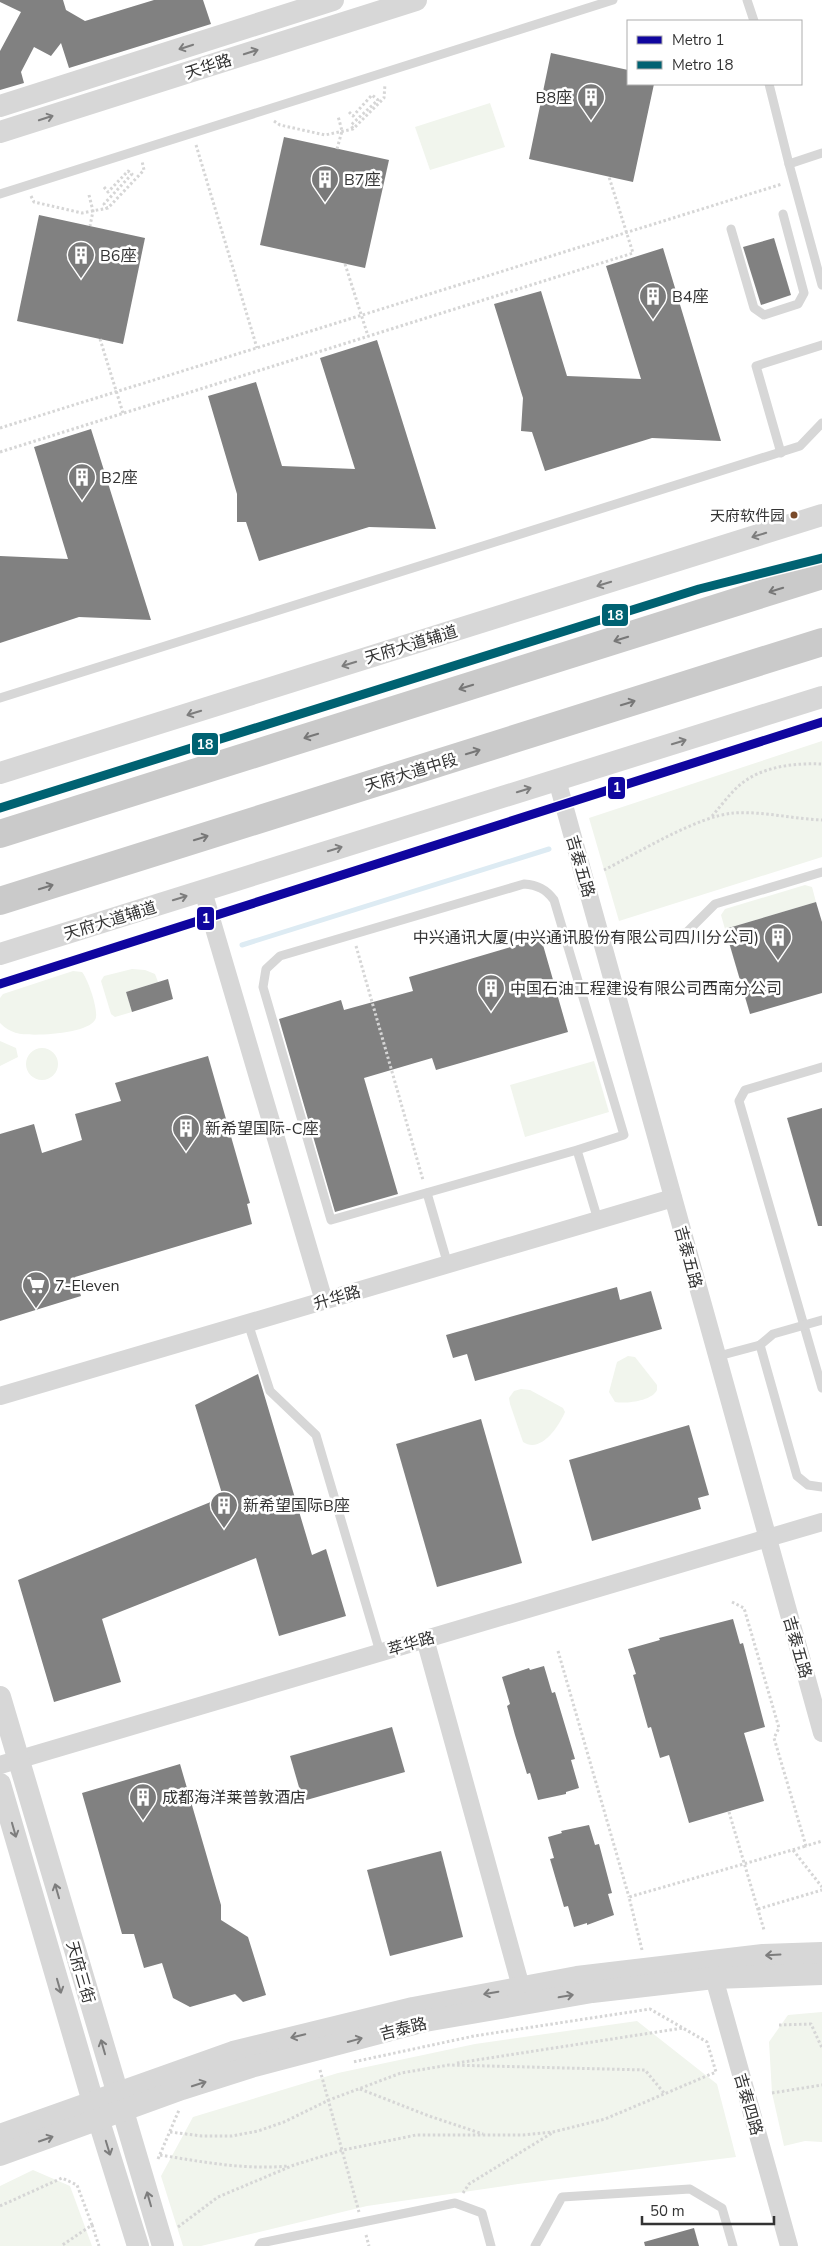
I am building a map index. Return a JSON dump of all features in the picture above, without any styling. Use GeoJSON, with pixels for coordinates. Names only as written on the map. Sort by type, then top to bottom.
{"type":"FeatureCollection","features":[{"type":"Feature","properties":{"kind":"main road"},"geometry":{"type":"LineString","coordinates":[[0,834],[822,575]]}},
{"type":"Feature","properties":{"kind":"main road","name":"天府大道中段"},"geometry":{"type":"LineString","coordinates":[[0,901],[822,642]]}},
{"type":"Feature","properties":{"kind":"street","name":"天华路"},"geometry":{"type":"LineString","coordinates":[[0,106],[333,0]]}},
{"type":"Feature","properties":{"kind":"street","name":"天华路"},"geometry":{"type":"LineString","coordinates":[[0,132],[416,0]]}},
{"type":"Feature","properties":{"kind":"street","name":"天府大道辅道"},"geometry":{"type":"LineString","coordinates":[[0,773],[822,515]]}},
{"type":"Feature","properties":{"kind":"street","name":"天府大道辅道"},"geometry":{"type":"LineString","coordinates":[[0,954],[822,697]]}},
{"type":"Feature","properties":{"kind":"street","name":"吉泰五路"},"geometry":{"type":"LineString","coordinates":[[557,780],[674,1198],[715,1357],[822,1733]]}},
{"type":"Feature","properties":{"kind":"street"},"geometry":{"type":"LineString","coordinates":[[204,891],[324,1301]]}},
{"type":"Feature","properties":{"kind":"street","name":"升华路"},"geometry":{"type":"LineString","coordinates":[[0,1396],[674,1198]]}},
{"type":"Feature","properties":{"kind":"street","name":"萃华路"},"geometry":{"type":"LineString","coordinates":[[9,1762],[822,1522]]}},
{"type":"Feature","properties":{"kind":"street"},"geometry":{"type":"LineString","coordinates":[[425,1639],[523,1996]]}},
{"type":"Feature","properties":{"kind":"street","name":"天府三街"},"geometry":{"type":"LineString","coordinates":[[0,1698],[9,1762],[119,2103],[167,2239]]}},
{"type":"Feature","properties":{"kind":"street","name":"天府三街"},"geometry":{"type":"LineString","coordinates":[[0,1784],[96,2111],[138,2246]]}},
{"type":"Feature","properties":{"kind":"street","name":"吉泰路"},"geometry":{"type":"LineString","coordinates":[[0,2135],[96,2111],[119,2103],[233,2052],[413,2008],[523,1996],[592,1992],[712,1970],[763,1955],[822,1952]]}},
{"type":"Feature","properties":{"kind":"street","name":"吉泰路"},"geometry":{"type":"LineString","coordinates":[[523,1996],[577,1977],[646,1969],[822,1974]]}},
{"type":"Feature","properties":{"kind":"street","name":"吉泰四路"},"geometry":{"type":"LineString","coordinates":[[712,1970],[789,2246]]}},
{"type":"Feature","properties":{"kind":"street","name":"吉泰路"},"geometry":{"type":"LineString","coordinates":[[0,2155],[96,2111]]}},
{"type":"Feature","properties":{"kind":"lane"},"geometry":{"type":"LineString","coordinates":[[0,194],[613,0]]}},
{"type":"Feature","properties":{"kind":"lane"},"geometry":{"type":"LineString","coordinates":[[746,0],[754,20]]}},
{"type":"Feature","properties":{"kind":"lane"},"geometry":{"type":"LineString","coordinates":[[769,85],[793,181],[822,285]]}},
{"type":"Feature","properties":{"kind":"lane"},"geometry":{"type":"LineString","coordinates":[[789,164],[822,153]]}},
{"type":"Feature","properties":{"kind":"lane"},"geometry":{"type":"LineString","coordinates":[[731,229],[754,308],[764,315],[798,304],[804,293],[783,214]]}},
{"type":"Feature","properties":{"kind":"lane"},"geometry":{"type":"LineString","coordinates":[[781,453],[756,366],[822,345]]}},
{"type":"Feature","properties":{"kind":"lane"},"geometry":{"type":"LineString","coordinates":[[0,698],[781,453],[800,446],[822,423]]}},
{"type":"Feature","properties":{"kind":"lane"},"geometry":{"type":"LineString","coordinates":[[679,934],[688,932],[716,904],[822,872]]}},
{"type":"Feature","properties":{"kind":"lane"},"geometry":{"type":"LineString","coordinates":[[524,884],[549,892],[554,900],[624,1135],[577,1150],[331,1220],[263,987],[266,969],[280,956],[524,884]]}},
{"type":"Feature","properties":{"kind":"lane"},"geometry":{"type":"LineString","coordinates":[[822,1067],[745,1090],[739,1102],[822,1388]]}},
{"type":"Feature","properties":{"kind":"lane"},"geometry":{"type":"LineString","coordinates":[[577,1150],[598,1220]]}},
{"type":"Feature","properties":{"kind":"lane"},"geometry":{"type":"LineString","coordinates":[[427,1193],[448,1264]]}},
{"type":"Feature","properties":{"kind":"lane"},"geometry":{"type":"LineString","coordinates":[[715,1357],[760,1345],[773,1334],[822,1320]]}},
{"type":"Feature","properties":{"kind":"lane"},"geometry":{"type":"LineString","coordinates":[[248,1323],[270,1391],[316,1435],[380,1652]]}},
{"type":"Feature","properties":{"kind":"lane"},"geometry":{"type":"LineString","coordinates":[[760,1345],[797,1476],[808,1485],[822,1487]]}},
{"type":"Feature","properties":{"kind":"lane"},"geometry":{"type":"LineString","coordinates":[[535,2246],[562,2197],[690,2189],[722,2208],[733,2246]]}},
{"type":"Feature","properties":{"kind":"lane"},"geometry":{"type":"LineString","coordinates":[[259,2246],[261,2243],[455,2203],[482,2213],[491,2246]]}},
{"type":"Feature","properties":{"kind":"path"},"geometry":{"type":"LineString","coordinates":[[262,112],[280,125],[325,135],[353,129],[384,98],[386,73]]}},
{"type":"Feature","properties":{"kind":"path"},"geometry":{"type":"LineString","coordinates":[[349,112],[353,116],[372,95],[378,100],[351,125],[353,129]]}},
{"type":"Feature","properties":{"kind":"path"},"geometry":{"type":"LineString","coordinates":[[337,148],[342,131],[338,116]]}},
{"type":"Feature","properties":{"kind":"path"},"geometry":{"type":"LineString","coordinates":[[192,134],[257,348]]}},
{"type":"Feature","properties":{"kind":"path"},"geometry":{"type":"LineString","coordinates":[[26,186],[34,202],[82,213],[108,208],[144,170],[140,151]]}},
{"type":"Feature","properties":{"kind":"path"},"geometry":{"type":"LineString","coordinates":[[104,187],[108,192],[128,171],[132,174],[104,204],[108,208]]}},
{"type":"Feature","properties":{"kind":"path"},"geometry":{"type":"LineString","coordinates":[[0,452],[633,252],[609,176]]}},
{"type":"Feature","properties":{"kind":"path"},"geometry":{"type":"LineString","coordinates":[[0,428],[793,181]]}},
{"type":"Feature","properties":{"kind":"path"},"geometry":{"type":"LineString","coordinates":[[89,195],[93,211],[90,226]]}},
{"type":"Feature","properties":{"kind":"path"},"geometry":{"type":"LineString","coordinates":[[345,264],[368,336]]}},
{"type":"Feature","properties":{"kind":"path"},"geometry":{"type":"LineString","coordinates":[[100,339],[123,413]]}},
{"type":"Feature","properties":{"kind":"path"},"geometry":{"type":"LineString","coordinates":[[712,816],[740,784],[759,772],[780,766],[822,764]]}},
{"type":"Feature","properties":{"kind":"path"},"geometry":{"type":"LineString","coordinates":[[604,870],[712,816],[744,813],[822,820]]}},
{"type":"Feature","properties":{"kind":"path"},"geometry":{"type":"LineString","coordinates":[[353,934],[427,1193]]}},
{"type":"Feature","properties":{"kind":"path"},"geometry":{"type":"LineString","coordinates":[[732,1602],[744,1608],[779,1728],[774,1738],[806,1846]]}},
{"type":"Feature","properties":{"kind":"path"},"geometry":{"type":"LineString","coordinates":[[558,1651],[629,1897],[646,1969]]}},
{"type":"Feature","properties":{"kind":"path"},"geometry":{"type":"LineString","coordinates":[[729,1812],[764,1930]]}},
{"type":"Feature","properties":{"kind":"path"},"geometry":{"type":"LineString","coordinates":[[629,1897],[822,1841]]}},
{"type":"Feature","properties":{"kind":"path"},"geometry":{"type":"LineString","coordinates":[[758,1909],[822,1888],[793,1850]]}},
{"type":"Feature","properties":{"kind":"path"},"geometry":{"type":"LineString","coordinates":[[167,2239],[195,2212],[218,2196],[294,2165],[343,2150],[416,2135],[523,2135],[553,2132],[605,2119],[716,2072],[707,2042],[650,2009],[474,2036],[350,2063]]}},
{"type":"Feature","properties":{"kind":"path"},"geometry":{"type":"LineString","coordinates":[[779,2025],[811,2024],[822,2048]]}},
{"type":"Feature","properties":{"kind":"path"},"geometry":{"type":"LineString","coordinates":[[170,2132],[202,2136],[232,2136],[258,2131],[284,2122],[329,2100],[401,2073],[683,2028]]}},
{"type":"Feature","properties":{"kind":"path"},"geometry":{"type":"LineString","coordinates":[[449,2064],[645,2070],[664,2094]]}},
{"type":"Feature","properties":{"kind":"path"},"geometry":{"type":"LineString","coordinates":[[312,2072],[321,2069],[369,2246]]}},
{"type":"Feature","properties":{"kind":"path"},"geometry":{"type":"LineString","coordinates":[[772,2093],[822,2085]]}},
{"type":"Feature","properties":{"kind":"path"},"geometry":{"type":"LineString","coordinates":[[359,2088],[429,2116],[486,2135]]}},
{"type":"Feature","properties":{"kind":"path"},"geometry":{"type":"LineString","coordinates":[[157,2163],[179,2110]]}},
{"type":"Feature","properties":{"kind":"path"},"geometry":{"type":"LineString","coordinates":[[455,2203],[468,2184],[553,2132]]}},
{"type":"Feature","properties":{"kind":"path"},"geometry":{"type":"LineString","coordinates":[[160,2155],[226,2166],[266,2168],[294,2165]]}},
{"type":"Feature","properties":{"kind":"path"},"geometry":{"type":"LineString","coordinates":[[0,2206],[62,2178],[77,2185],[99,2246]]}},
{"type":"Feature","properties":{"kind":"path"},"geometry":{"type":"LineString","coordinates":[[60,2246],[92,2226]]}},
{"type":"Feature","properties":{"kind":"shaded area"},"geometry":{"type":"Polygon","coordinates":[[[490,103],[505,147],[430,170],[415,127],[490,103]]]}},
{"type":"Feature","properties":{"kind":"shaded area"},"geometry":{"type":"Polygon","coordinates":[[[822,741],[822,857],[619,921],[589,818],[822,741]]]}},
{"type":"Feature","properties":{"kind":"shaded area"},"geometry":{"type":"Polygon","coordinates":[[[805,885],[812,887],[816,902],[725,929],[721,915],[725,909],[805,885]]]}},
{"type":"Feature","properties":{"kind":"shaded area"},"geometry":{"type":"Polygon","coordinates":[[[132,969],[145,970],[155,974],[158,982],[126,992],[132,1012],[115,1017],[111,1014],[101,981],[104,976],[132,969]]]}},
{"type":"Feature","properties":{"kind":"shaded area"},"geometry":{"type":"Polygon","coordinates":[[[73,971],[82,972],[93,996],[96,1016],[90,1025],[70,1031],[34,1035],[16,1033],[0,1023],[0,998],[3,994],[73,971]]]}},
{"type":"Feature","properties":{"kind":"shaded area"},"geometry":{"type":"Polygon","coordinates":[[[0,1041],[16,1048],[18,1057],[0,1066],[0,1041]]]}},
{"type":"Feature","properties":{"kind":"shaded area"},"geometry":{"type":"Polygon","coordinates":[[[42,1048],[54,1052],[58,1064],[54,1076],[42,1080],[30,1076],[26,1064],[30,1052],[42,1048]]]}},
{"type":"Feature","properties":{"kind":"shaded area"},"geometry":{"type":"Polygon","coordinates":[[[594,1061],[609,1112],[525,1137],[510,1085],[594,1061]]]}},
{"type":"Feature","properties":{"kind":"shaded area"},"geometry":{"type":"Polygon","coordinates":[[[628,1356],[635,1357],[657,1385],[657,1390],[650,1397],[644,1399],[626,1403],[615,1402],[609,1392],[617,1362],[628,1356]]]}},
{"type":"Feature","properties":{"kind":"shaded area"},"geometry":{"type":"Polygon","coordinates":[[[521,1389],[530,1390],[563,1408],[565,1412],[554,1431],[543,1441],[536,1444],[530,1445],[523,1442],[510,1404],[509,1398],[514,1391],[521,1389]]]}},
{"type":"Feature","properties":{"kind":"shaded area"},"geometry":{"type":"Polygon","coordinates":[[[822,2012],[822,2142],[805,2141],[784,2146],[772,2093],[769,2042],[788,2015],[822,2012]]]}},
{"type":"Feature","properties":{"kind":"shaded area"},"geometry":{"type":"Polygon","coordinates":[[[637,2021],[717,2084],[736,2157],[518,2184],[367,2206],[201,2246],[183,2246],[161,2176],[193,2117],[338,2073],[475,2044],[637,2021]]]}},
{"type":"Feature","properties":{"kind":"shaded area"},"geometry":{"type":"Polygon","coordinates":[[[33,2170],[70,2186],[92,2246],[0,2246],[0,2186],[33,2170]]]}},
{"type":"Feature","properties":{"kind":"building"},"geometry":{"type":"Polygon","coordinates":[[[0,0],[63,0],[66,10],[85,21],[154,0],[203,0],[211,24],[69,68],[61,43],[51,56],[34,47],[21,72],[24,83],[0,90],[0,51],[21,12],[0,2],[0,0]]]}},
{"type":"Feature","properties":{"kind":"building","name":"B8座"},"geometry":{"type":"Polygon","coordinates":[[[551,53],[627,70],[627,85],[654,85],[633,182],[529,159],[551,53]]]}},
{"type":"Feature","properties":{"kind":"building","name":"B7座"},"geometry":{"type":"Polygon","coordinates":[[[284,137],[389,160],[365,268],[260,245],[284,137]]]}},
{"type":"Feature","properties":{"kind":"building","name":"B6座"},"geometry":{"type":"Polygon","coordinates":[[[39,215],[145,238],[123,344],[17,321],[39,215]]]}},
{"type":"Feature","properties":{"kind":"building"},"geometry":{"type":"Polygon","coordinates":[[[774,238],[791,295],[761,305],[743,247],[774,238]]]}},
{"type":"Feature","properties":{"kind":"building","name":"B4座"},"geometry":{"type":"Polygon","coordinates":[[[663,248],[721,441],[652,438],[545,471],[532,432],[521,431],[523,398],[494,304],[541,291],[567,376],[641,379],[606,266],[663,248]]]}},
{"type":"Feature","properties":{"kind":"building"},"geometry":{"type":"Polygon","coordinates":[[[377,340],[436,529],[369,527],[259,561],[246,522],[237,522],[237,494],[208,396],[256,382],[282,466],[355,469],[320,358],[377,340]]]}},
{"type":"Feature","properties":{"kind":"building","name":"B2座"},"geometry":{"type":"Polygon","coordinates":[[[91,429],[151,620],[79,617],[0,643],[0,556],[68,559],[34,447],[91,429]]]}},
{"type":"Feature","properties":{"kind":"building","name":"中兴通讯大厦(中兴通讯股份有限公司四川分公司)"},"geometry":{"type":"Polygon","coordinates":[[[816,902],[822,922],[822,993],[750,1014],[725,929],[816,902]]]}},
{"type":"Feature","properties":{"kind":"building"},"geometry":{"type":"Polygon","coordinates":[[[541,938],[568,1032],[436,1070],[432,1058],[364,1078],[398,1194],[335,1212],[279,1019],[341,1000],[344,1010],[413,991],[409,977],[541,938]]]}},
{"type":"Feature","properties":{"kind":"building"},"geometry":{"type":"Polygon","coordinates":[[[168,979],[173,999],[132,1012],[126,992],[168,979]]]}},
{"type":"Feature","properties":{"kind":"building"},"geometry":{"type":"Polygon","coordinates":[[[208,1056],[250,1203],[247,1204],[252,1224],[75,1277],[81,1296],[0,1321],[0,1134],[34,1124],[42,1153],[82,1140],[75,1114],[121,1101],[115,1083],[208,1056]]]}},
{"type":"Feature","properties":{"kind":"building"},"geometry":{"type":"Polygon","coordinates":[[[822,1108],[822,1226],[818,1226],[787,1118],[822,1108]]]}},
{"type":"Feature","properties":{"kind":"building"},"geometry":{"type":"Polygon","coordinates":[[[617,1287],[620,1300],[651,1291],[662,1329],[475,1381],[467,1354],[453,1358],[446,1335],[617,1287]]]}},
{"type":"Feature","properties":{"kind":"building","name":"新希望国际B座"},"geometry":{"type":"Polygon","coordinates":[[[258,1374],[312,1555],[326,1549],[346,1616],[279,1636],[256,1558],[102,1619],[121,1682],[54,1702],[18,1580],[223,1497],[195,1405],[258,1374]]]}},
{"type":"Feature","properties":{"kind":"building"},"geometry":{"type":"Polygon","coordinates":[[[481,1419],[522,1563],[437,1587],[396,1444],[481,1419]]]}},
{"type":"Feature","properties":{"kind":"building"},"geometry":{"type":"Polygon","coordinates":[[[689,1425],[709,1495],[698,1498],[701,1509],[592,1541],[569,1460],[689,1425]]]}},
{"type":"Feature","properties":{"kind":"building"},"geometry":{"type":"Polygon","coordinates":[[[733,1619],[740,1644],[743,1643],[765,1727],[744,1733],[764,1801],[689,1823],[669,1755],[660,1758],[651,1727],[648,1728],[633,1675],[636,1674],[628,1649],[660,1640],[659,1638],[733,1619]]]}},
{"type":"Feature","properties":{"kind":"building"},"geometry":{"type":"Polygon","coordinates":[[[544,1666],[552,1693],[555,1692],[575,1759],[571,1760],[579,1788],[566,1792],[566,1794],[538,1800],[530,1773],[527,1774],[515,1735],[507,1706],[510,1704],[502,1677],[529,1668],[530,1670],[544,1666]]]}},
{"type":"Feature","properties":{"kind":"building"},"geometry":{"type":"Polygon","coordinates":[[[392,1727],[405,1772],[303,1801],[290,1756],[392,1727]]]}},
{"type":"Feature","properties":{"kind":"building"},"geometry":{"type":"Polygon","coordinates":[[[180,1764],[221,1905],[221,1920],[248,1937],[266,1995],[243,2002],[235,1994],[190,2007],[173,1998],[162,1963],[144,1968],[134,1934],[122,1934],[82,1793],[180,1764]]]}},
{"type":"Feature","properties":{"kind":"building"},"geometry":{"type":"Polygon","coordinates":[[[589,1825],[595,1845],[599,1844],[612,1893],[608,1894],[614,1915],[587,1925],[587,1923],[574,1927],[568,1906],[564,1907],[550,1859],[554,1858],[548,1837],[562,1833],[561,1831],[589,1825]]]}},
{"type":"Feature","properties":{"kind":"building"},"geometry":{"type":"Polygon","coordinates":[[[441,1851],[463,1937],[390,1956],[367,1870],[441,1851]]]}},
{"type":"Feature","properties":{"kind":"building"},"geometry":{"type":"Polygon","coordinates":[[[694,2228],[699,2246],[645,2246],[644,2242],[694,2228]]]}},
{"type":"Feature","properties":{"kind":"waterway"},"geometry":{"type":"LineString","coordinates":[[242,945],[549,849]]}},
{"type":"Feature","properties":{"kind":"metro line","name":"18"},"geometry":{"type":"LineString","coordinates":[[0,808],[699,589],[822,558]]}},
{"type":"Feature","properties":{"kind":"metro line","name":"1"},"geometry":{"type":"LineString","coordinates":[[0,984],[822,722]]}},
{"type":"Feature","properties":{"kind":"place","name":"B8座"},"geometry":{"type":"Point","coordinates":[591,121]}},
{"type":"Feature","properties":{"kind":"place","name":"B7座"},"geometry":{"type":"Point","coordinates":[325,203]}},
{"type":"Feature","properties":{"kind":"place","name":"B6座"},"geometry":{"type":"Point","coordinates":[81,279]}},
{"type":"Feature","properties":{"kind":"place","name":"B4座"},"geometry":{"type":"Point","coordinates":[653,320]}},
{"type":"Feature","properties":{"kind":"place","name":"B2座"},"geometry":{"type":"Point","coordinates":[82,501]}},
{"type":"Feature","properties":{"kind":"place","name":"天府软件园"},"geometry":{"type":"Point","coordinates":[794,515]}},
{"type":"Feature","properties":{"kind":"place","name":"中兴通讯大厦(中兴通讯股份有限公司四川分公司)"},"geometry":{"type":"Point","coordinates":[778,961]}},
{"type":"Feature","properties":{"kind":"place","name":"中国石油工程建设有限公司西南分公司"},"geometry":{"type":"Point","coordinates":[491,1012]}},
{"type":"Feature","properties":{"kind":"place","name":"新希望国际-C座"},"geometry":{"type":"Point","coordinates":[186,1152]}},
{"type":"Feature","properties":{"kind":"place","name":"7-Eleven"},"geometry":{"type":"Point","coordinates":[36,1309]}},
{"type":"Feature","properties":{"kind":"place","name":"新希望国际B座"},"geometry":{"type":"Point","coordinates":[224,1529]}},
{"type":"Feature","properties":{"kind":"place","name":"成都海洋莱普敦酒店"},"geometry":{"type":"Point","coordinates":[143,1821]}}]}
